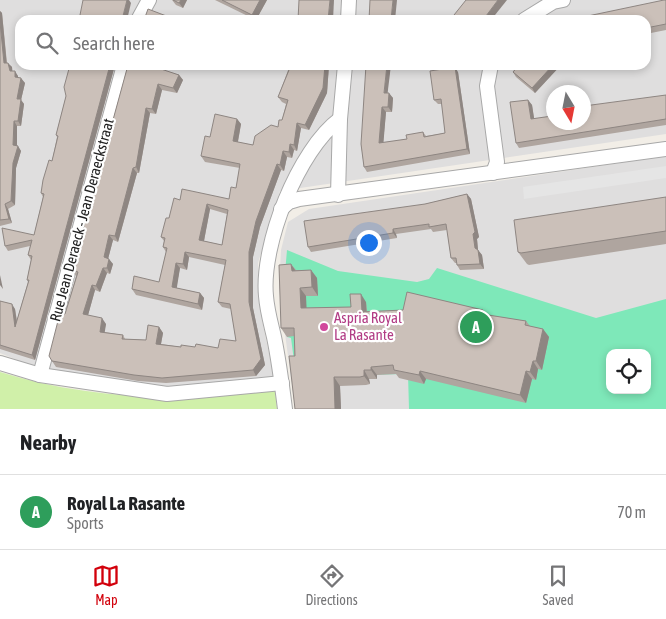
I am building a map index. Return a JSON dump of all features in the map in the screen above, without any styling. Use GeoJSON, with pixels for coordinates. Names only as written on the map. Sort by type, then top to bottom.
{"type":"FeatureCollection","features":[{"type":"Feature","properties":{"kind":"street"},"geometry":{"type":"LineString","coordinates":[[141,15],[149,0]]}},
{"type":"Feature","properties":{"kind":"street"},"geometry":{"type":"LineString","coordinates":[[348,15],[349,0]]}},
{"type":"Feature","properties":{"kind":"street"},"geometry":{"type":"LineString","coordinates":[[532,15],[553,2],[563,0]]}},
{"type":"Feature","properties":{"kind":"street","name":"Rue Jean Deraeck - Jean Deraeckstraat"},"geometry":{"type":"LineString","coordinates":[[40,375],[123,70]]}},
{"type":"Feature","properties":{"kind":"street"},"geometry":{"type":"LineString","coordinates":[[338,195],[340,119],[345,70]]}},
{"type":"Feature","properties":{"kind":"street"},"geometry":{"type":"LineString","coordinates":[[490,70],[487,86],[497,162],[493,173]]}},
{"type":"Feature","properties":{"kind":"street"},"geometry":{"type":"LineString","coordinates":[[285,409],[266,296],[268,253],[282,209],[299,172],[326,130],[340,119]]}},
{"type":"Feature","properties":{"kind":"street"},"geometry":{"type":"LineString","coordinates":[[282,209],[289,202],[299,199],[666,149]]}},
{"type":"Feature","properties":{"kind":"street"},"geometry":{"type":"LineString","coordinates":[[0,362],[40,375],[167,394],[282,383]]}},
{"type":"Feature","properties":{"kind":"shaded area"},"geometry":{"type":"Polygon","coordinates":[[[0,0],[666,0],[666,134],[280,191],[258,263],[262,320],[274,377],[136,392],[39,369],[0,353],[0,0]]]}},
{"type":"Feature","properties":{"kind":"shaded area"},"geometry":{"type":"Polygon","coordinates":[[[666,156],[666,409],[295,409],[279,288],[281,250],[288,222],[309,209],[666,156]]]}},
{"type":"Feature","properties":{"kind":"shaded area"},"geometry":{"type":"Polygon","coordinates":[[[666,166],[666,178],[524,199],[523,187],[666,166]]]}},
{"type":"Feature","properties":{"kind":"green space"},"geometry":{"type":"Polygon","coordinates":[[[287,250],[338,271],[417,282],[429,279],[437,268],[596,318],[666,299],[666,409],[409,409],[408,374],[296,376],[291,338],[287,337],[285,273],[287,250]]]}},
{"type":"Feature","properties":{"kind":"green space"},"geometry":{"type":"Polygon","coordinates":[[[0,372],[68,388],[136,396],[205,396],[275,389],[277,409],[0,409],[0,372]]]}},
{"type":"Feature","properties":{"kind":"building"},"geometry":{"type":"Polygon","coordinates":[[[83,0],[127,0],[123,15],[80,15],[83,0]]]}},
{"type":"Feature","properties":{"kind":"building"},"geometry":{"type":"Polygon","coordinates":[[[222,0],[260,0],[252,15],[222,0]]]}},
{"type":"Feature","properties":{"kind":"building"},"geometry":{"type":"Polygon","coordinates":[[[299,0],[330,0],[328,15],[298,15],[299,0]]]}},
{"type":"Feature","properties":{"kind":"building"},"geometry":{"type":"Polygon","coordinates":[[[370,0],[393,0],[392,15],[369,15],[370,0]]]}},
{"type":"Feature","properties":{"kind":"building"},"geometry":{"type":"Polygon","coordinates":[[[466,0],[498,0],[487,15],[454,15],[466,0]]]}},
{"type":"Feature","properties":{"kind":"building"},"geometry":{"type":"Polygon","coordinates":[[[666,0],[666,24],[651,27],[651,15],[593,15],[666,0]]]}},
{"type":"Feature","properties":{"kind":"building"},"geometry":{"type":"Polygon","coordinates":[[[148,9],[164,15],[146,15],[148,9]]]}},
{"type":"Feature","properties":{"kind":"building"},"geometry":{"type":"Polygon","coordinates":[[[0,22],[4,63],[8,63],[10,71],[15,71],[15,77],[21,78],[17,99],[21,99],[18,121],[14,121],[13,145],[18,146],[13,163],[11,201],[5,204],[9,219],[0,220],[0,22]]]}},
{"type":"Feature","properties":{"kind":"building"},"geometry":{"type":"Polygon","coordinates":[[[69,70],[109,70],[32,355],[0,345],[0,301],[12,304],[15,327],[29,280],[27,280],[32,256],[28,255],[32,240],[5,246],[2,228],[34,235],[44,194],[41,193],[43,180],[49,160],[52,161],[58,136],[56,135],[66,96],[64,87],[69,70]]]}},
{"type":"Feature","properties":{"kind":"building"},"geometry":{"type":"Polygon","coordinates":[[[127,70],[164,70],[179,75],[173,88],[158,84],[152,109],[146,108],[136,167],[133,168],[115,236],[109,235],[104,257],[109,259],[107,268],[103,268],[96,286],[92,285],[83,314],[102,318],[100,332],[123,335],[122,339],[146,340],[148,325],[159,327],[156,344],[195,347],[196,344],[218,348],[220,339],[236,341],[230,304],[218,302],[226,260],[185,252],[183,264],[176,263],[172,287],[200,293],[198,304],[132,289],[134,276],[159,282],[167,248],[163,247],[165,238],[161,237],[166,218],[169,218],[174,198],[180,200],[182,189],[229,199],[231,187],[236,188],[240,164],[201,156],[205,136],[210,137],[215,114],[237,119],[233,141],[253,145],[255,136],[271,125],[278,127],[279,120],[282,120],[288,100],[278,97],[289,70],[325,70],[323,88],[305,125],[297,123],[294,145],[290,144],[289,152],[283,151],[280,165],[277,164],[256,221],[249,252],[249,302],[261,359],[253,370],[162,378],[52,361],[49,356],[60,313],[65,314],[78,272],[72,270],[127,70]],[[207,204],[199,240],[222,245],[228,210],[207,204]]]}},
{"type":"Feature","properties":{"kind":"building"},"geometry":{"type":"Polygon","coordinates":[[[366,70],[386,70],[384,93],[389,93],[388,107],[382,107],[379,143],[407,139],[406,135],[423,132],[424,137],[445,133],[441,99],[434,100],[430,71],[455,70],[467,149],[364,167],[361,144],[366,70]]]}},
{"type":"Feature","properties":{"kind":"building"},"geometry":{"type":"Polygon","coordinates":[[[515,70],[548,70],[532,88],[513,72],[515,70]]]}},
{"type":"Feature","properties":{"kind":"building"},"geometry":{"type":"Polygon","coordinates":[[[666,95],[666,119],[516,143],[510,102],[528,100],[531,119],[546,117],[546,130],[591,130],[591,105],[666,95]]]}},
{"type":"Feature","properties":{"kind":"building"},"geometry":{"type":"Polygon","coordinates":[[[467,194],[475,232],[473,234],[475,248],[478,250],[480,264],[457,265],[456,258],[451,258],[446,224],[429,227],[429,224],[393,229],[393,233],[308,247],[304,221],[425,204],[467,194]]]}},
{"type":"Feature","properties":{"kind":"building"},"geometry":{"type":"Polygon","coordinates":[[[666,197],[666,231],[518,252],[514,220],[666,197]]]}},
{"type":"Feature","properties":{"kind":"building"},"geometry":{"type":"Polygon","coordinates":[[[291,264],[292,271],[311,270],[312,287],[300,288],[301,308],[351,307],[350,294],[361,294],[362,312],[403,310],[407,292],[483,310],[482,314],[526,321],[525,325],[543,329],[536,361],[533,361],[530,372],[526,371],[520,395],[420,371],[419,375],[394,370],[393,365],[371,367],[371,370],[364,370],[364,376],[360,377],[334,377],[335,409],[295,409],[289,356],[295,356],[294,328],[281,328],[279,265],[291,264]]]}},
{"type":"Feature","properties":{"kind":"place","name":"Aspria Royal La Rasante"},"geometry":{"type":"Point","coordinates":[324,327]}},
{"type":"Feature","properties":{"kind":"place","name":"Royal La Rasante"},"geometry":{"type":"Point","coordinates":[476,327]}}]}
